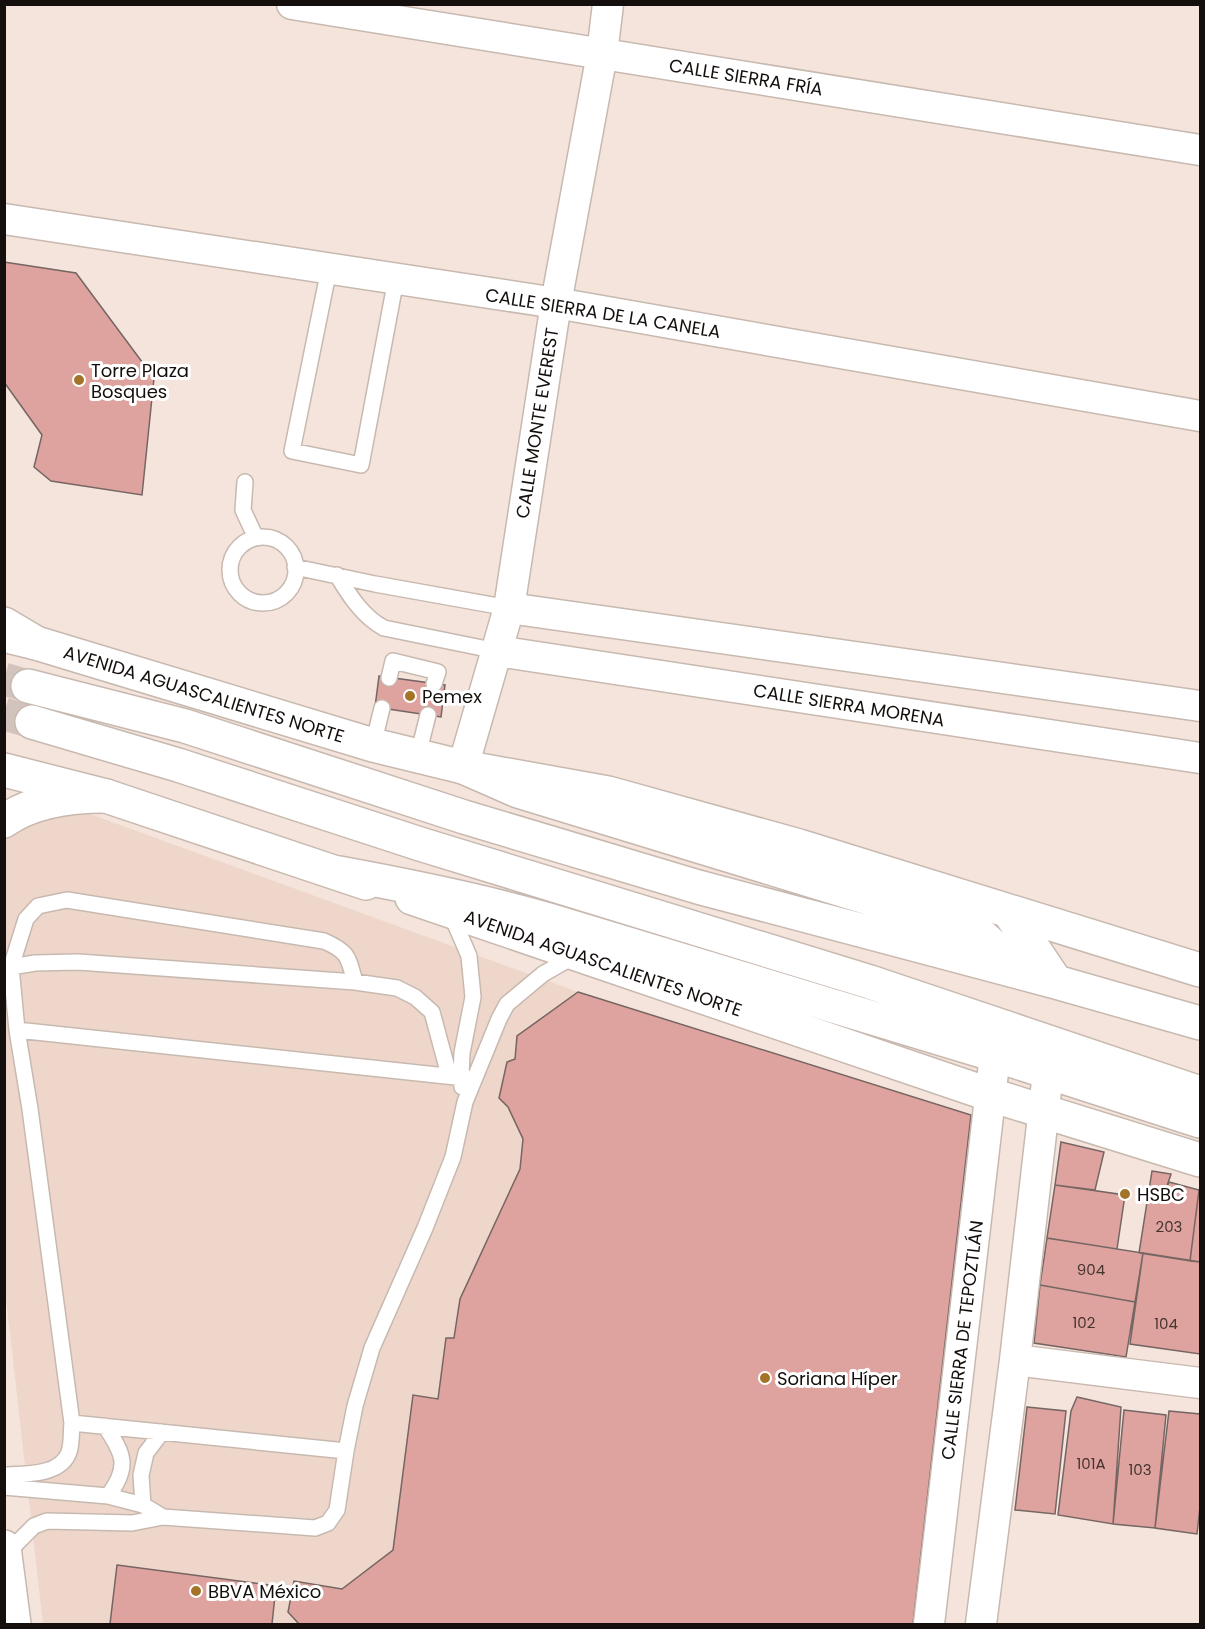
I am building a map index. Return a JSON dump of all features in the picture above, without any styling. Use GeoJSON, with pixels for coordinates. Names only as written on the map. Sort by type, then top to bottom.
{"type":"FeatureCollection","features":[{"type":"Feature","properties":{"kind":"main road","name":"AVENIDA AGUASCALIENTES NORTE"},"geometry":{"type":"LineString","coordinates":[[15,638],[373,745],[463,767],[608,794],[798,846],[1200,970]]}},
{"type":"Feature","properties":{"kind":"main road","name":"AVENIDA AGUASCALIENTES NORTE"},"geometry":{"type":"LineString","coordinates":[[28,686],[185,726],[464,817],[698,887],[1023,973],[1200,1023]]}},
{"type":"Feature","properties":{"kind":"main road"},"geometry":{"type":"LineString","coordinates":[[32,722],[178,765],[409,840],[860,979],[1200,1093]]}},
{"type":"Feature","properties":{"kind":"main road"},"geometry":{"type":"LineString","coordinates":[[463,767],[518,791],[947,922],[982,936],[1023,973]]}},
{"type":"Feature","properties":{"kind":"main road","name":"AVENIDA AGUASCALIENTES NORTE"},"geometry":{"type":"LineString","coordinates":[[4,770],[106,796],[991,1095],[1200,1160]]}},
{"type":"Feature","properties":{"kind":"main road"},"geometry":{"type":"LineString","coordinates":[[4,821],[33,807],[57,800],[81,796],[106,796]]}},
{"type":"Feature","properties":{"kind":"main road"},"geometry":{"type":"LineString","coordinates":[[339,873],[416,887],[515,910],[994,1055],[1200,1121]]}},
{"type":"Feature","properties":{"kind":"main road"},"geometry":{"type":"LineString","coordinates":[[1009,912],[1056,982]]}},
{"type":"Feature","properties":{"kind":"main road"},"geometry":{"type":"LineString","coordinates":[[5,1551],[15,1624]]}},
{"type":"Feature","properties":{"kind":"street","name":"CALLE SIERRA FRÍA"},"geometry":{"type":"LineString","coordinates":[[292,4],[1200,150]]}},
{"type":"Feature","properties":{"kind":"street","name":"CALLE MONTE EVEREST"},"geometry":{"type":"LineString","coordinates":[[463,767],[509,608],[556,303],[602,54],[608,4]]}},
{"type":"Feature","properties":{"kind":"street","name":"CALLE SIERRA DE LA CANELA"},"geometry":{"type":"LineString","coordinates":[[4,219],[556,303],[1200,416]]}},
{"type":"Feature","properties":{"kind":"street"},"geometry":{"type":"LineString","coordinates":[[509,608],[1200,706]]}},
{"type":"Feature","properties":{"kind":"street","name":"CALLE SIERRA MORENA"},"geometry":{"type":"LineString","coordinates":[[497,651],[1200,758]]}},
{"type":"Feature","properties":{"kind":"street","name":"CALLE SIERRA DE TEPOZTLÁN"},"geometry":{"type":"LineString","coordinates":[[929,1624],[994,1055]]}},
{"type":"Feature","properties":{"kind":"street"},"geometry":{"type":"LineString","coordinates":[[981,1624],[1016,1360],[1048,1073]]}},
{"type":"Feature","properties":{"kind":"street"},"geometry":{"type":"LineString","coordinates":[[1016,1360],[1200,1383]]}},
{"type":"Feature","properties":{"kind":"lane"},"geometry":{"type":"LineString","coordinates":[[329,269],[292,451],[361,465],[396,279]]}},
{"type":"Feature","properties":{"kind":"lane"},"geometry":{"type":"LineString","coordinates":[[245,482],[243,510],[256,538]]}},
{"type":"Feature","properties":{"kind":"lane"},"geometry":{"type":"LineString","coordinates":[[256,538],[270,538],[282,543],[291,554],[295,567],[291,587],[282,597],[269,602],[255,602],[243,596],[234,586],[230,573],[234,553],[238,548],[256,538]]}},
{"type":"Feature","properties":{"kind":"lane"},"geometry":{"type":"LineString","coordinates":[[295,567],[509,608]]}},
{"type":"Feature","properties":{"kind":"lane"},"geometry":{"type":"LineString","coordinates":[[337,575],[358,605],[384,628],[497,651]]}},
{"type":"Feature","properties":{"kind":"lane"},"geometry":{"type":"LineString","coordinates":[[389,678],[393,661],[438,672],[434,684]]}},
{"type":"Feature","properties":{"kind":"lane"},"geometry":{"type":"LineString","coordinates":[[373,745],[382,708]]}},
{"type":"Feature","properties":{"kind":"lane"},"geometry":{"type":"LineString","coordinates":[[418,755],[428,715]]}},
{"type":"Feature","properties":{"kind":"lane"},"geometry":{"type":"LineString","coordinates":[[4,1475],[38,1473],[61,1465],[69,1453],[72,1423],[30,1109],[17,1030],[11,967],[26,919],[38,906],[66,900],[324,941],[342,949],[350,961],[356,982]]}},
{"type":"Feature","properties":{"kind":"lane"},"geometry":{"type":"LineString","coordinates":[[5,1551],[34,1526],[47,1521],[132,1522],[163,1517],[315,1528],[328,1523],[337,1510],[355,1406],[372,1348],[425,1228],[453,1157],[465,1102],[461,1077],[462,1053],[473,997],[469,956],[449,911]]}},
{"type":"Feature","properties":{"kind":"lane"},"geometry":{"type":"LineString","coordinates":[[461,1077],[507,1004],[543,974],[578,955]]}},
{"type":"Feature","properties":{"kind":"lane"},"geometry":{"type":"LineString","coordinates":[[11,967],[35,963],[78,962],[356,982],[397,988],[415,997],[432,1012],[461,1077]]}},
{"type":"Feature","properties":{"kind":"lane"},"geometry":{"type":"LineString","coordinates":[[17,1030],[461,1077]]}},
{"type":"Feature","properties":{"kind":"lane"},"geometry":{"type":"LineString","coordinates":[[72,1423],[346,1451]]}},
{"type":"Feature","properties":{"kind":"lane"},"geometry":{"type":"LineString","coordinates":[[105,1426],[120,1448],[124,1466],[118,1483],[108,1496]]}},
{"type":"Feature","properties":{"kind":"lane"},"geometry":{"type":"LineString","coordinates":[[143,1505],[141,1474],[146,1453],[162,1432]]}},
{"type":"Feature","properties":{"kind":"lane"},"geometry":{"type":"LineString","coordinates":[[4,1487],[108,1496],[143,1505],[163,1517]]}},
{"type":"Feature","properties":{"kind":"shaded area"},"geometry":{"type":"Polygon","coordinates":[[[50,810],[90,814],[578,992],[971,1115],[913,1624],[43,1624],[4,1281],[4,834],[50,810]]]}},
{"type":"Feature","properties":{"kind":"building","name":"Torre Plaza Bosques"},"geometry":{"type":"Polygon","coordinates":[[[4,262],[76,273],[154,378],[142,495],[51,481],[34,467],[42,435],[4,382],[4,262]]]}},
{"type":"Feature","properties":{"kind":"building","name":"Pemex"},"geometry":{"type":"Polygon","coordinates":[[[379,676],[445,685],[441,717],[375,707],[379,676]]]}},
{"type":"Feature","properties":{"kind":"building"},"geometry":{"type":"Polygon","coordinates":[[[578,992],[971,1115],[913,1624],[299,1624],[288,1612],[294,1581],[342,1589],[393,1550],[413,1395],[438,1399],[446,1338],[454,1338],[460,1299],[520,1169],[523,1139],[508,1107],[499,1098],[507,1062],[515,1059],[517,1036],[578,992]]]}},
{"type":"Feature","properties":{"kind":"building"},"geometry":{"type":"Polygon","coordinates":[[[1061,1142],[1104,1152],[1095,1190],[1055,1185],[1061,1142]]]}},
{"type":"Feature","properties":{"kind":"building"},"geometry":{"type":"Polygon","coordinates":[[[1152,1171],[1171,1174],[1163,1198],[1148,1196],[1152,1171]]]}},
{"type":"Feature","properties":{"kind":"building"},"geometry":{"type":"Polygon","coordinates":[[[1169,1182],[1199,1190],[1190,1261],[1139,1253],[1148,1196],[1163,1198],[1169,1182]]]}},
{"type":"Feature","properties":{"kind":"building"},"geometry":{"type":"Polygon","coordinates":[[[1055,1185],[1125,1195],[1117,1249],[1047,1238],[1055,1185]]]}},
{"type":"Feature","properties":{"kind":"building"},"geometry":{"type":"Polygon","coordinates":[[[1200,1191],[1200,1262],[1190,1261],[1200,1191]]]}},
{"type":"Feature","properties":{"kind":"building"},"geometry":{"type":"Polygon","coordinates":[[[1047,1238],[1143,1253],[1135,1302],[1040,1285],[1047,1238]]]}},
{"type":"Feature","properties":{"kind":"building"},"geometry":{"type":"Polygon","coordinates":[[[1143,1253],[1200,1262],[1200,1354],[1130,1344],[1143,1253]]]}},
{"type":"Feature","properties":{"kind":"building"},"geometry":{"type":"Polygon","coordinates":[[[1040,1285],[1135,1302],[1126,1357],[1034,1343],[1040,1285]]]}},
{"type":"Feature","properties":{"kind":"building"},"geometry":{"type":"Polygon","coordinates":[[[1077,1397],[1121,1407],[1113,1524],[1058,1515],[1071,1411],[1077,1397]]]}},
{"type":"Feature","properties":{"kind":"building"},"geometry":{"type":"Polygon","coordinates":[[[1027,1407],[1066,1411],[1055,1514],[1015,1510],[1027,1407]]]}},
{"type":"Feature","properties":{"kind":"building"},"geometry":{"type":"Polygon","coordinates":[[[1124,1410],[1166,1415],[1155,1528],[1113,1524],[1124,1410]]]}},
{"type":"Feature","properties":{"kind":"building"},"geometry":{"type":"Polygon","coordinates":[[[1169,1411],[1200,1414],[1200,1507],[1197,1534],[1155,1528],[1169,1411]]]}},
{"type":"Feature","properties":{"kind":"building"},"geometry":{"type":"Polygon","coordinates":[[[117,1565],[276,1586],[272,1624],[110,1624],[117,1565]]]}},
{"type":"Feature","properties":{"kind":"tunnel"},"geometry":{"type":"LineString","coordinates":[[4,679],[28,686]]}},
{"type":"Feature","properties":{"kind":"tunnel"},"geometry":{"type":"LineString","coordinates":[[4,714],[32,722]]}},
{"type":"Feature","properties":{"kind":"place","name":"Torre Plaza Bosques"},"geometry":{"type":"Point","coordinates":[79,380]}},
{"type":"Feature","properties":{"kind":"place","name":"Pemex"},"geometry":{"type":"Point","coordinates":[410,696]}},
{"type":"Feature","properties":{"kind":"place","name":"HSBC"},"geometry":{"type":"Point","coordinates":[1125,1194]}},
{"type":"Feature","properties":{"kind":"place","name":"Soriana Híper"},"geometry":{"type":"Point","coordinates":[765,1378]}},
{"type":"Feature","properties":{"kind":"place","name":"BBVA México"},"geometry":{"type":"Point","coordinates":[196,1591]}}]}
